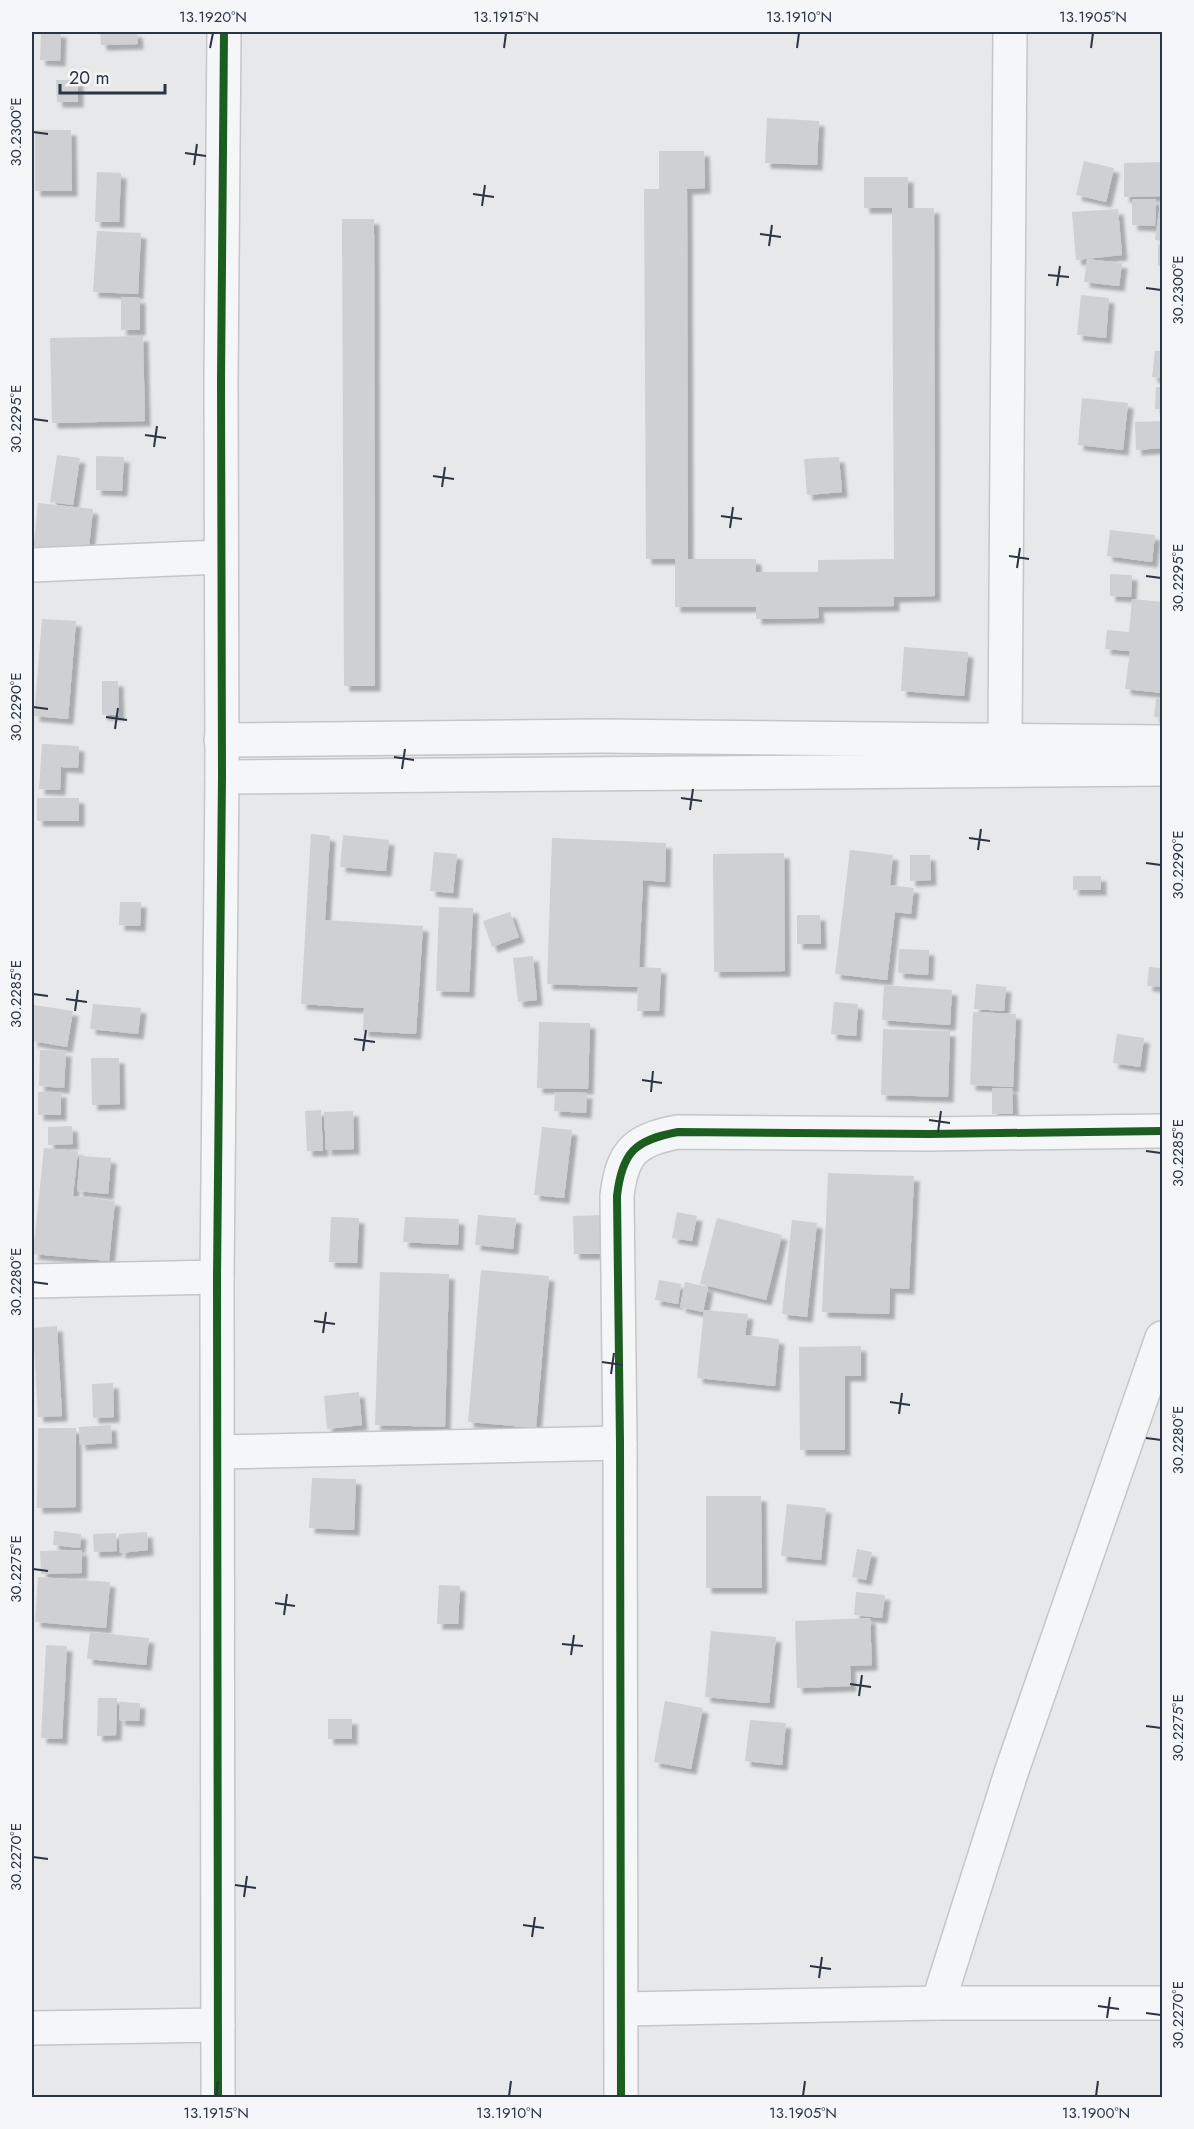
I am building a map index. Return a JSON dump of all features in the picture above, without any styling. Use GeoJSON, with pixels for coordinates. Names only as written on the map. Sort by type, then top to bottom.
{"type":"FeatureCollection","features":[{"type":"Feature","properties":{"kind":"street"},"geometry":{"type":"LineString","coordinates":[[218,2097],[217,1277],[222,777],[220,557],[224,32]]}},
{"type":"Feature","properties":{"kind":"street"},"geometry":{"type":"LineString","coordinates":[[1005,739],[1010,32]]}},
{"type":"Feature","properties":{"kind":"street"},"geometry":{"type":"LineString","coordinates":[[32,565],[220,557]]}},
{"type":"Feature","properties":{"kind":"street"},"geometry":{"type":"LineString","coordinates":[[221,740],[600,736],[1162,742]]}},
{"type":"Feature","properties":{"kind":"street"},"geometry":{"type":"LineString","coordinates":[[222,777],[1162,769]]}},
{"type":"Feature","properties":{"kind":"street"},"geometry":{"type":"LineString","coordinates":[[621,2097],[623,2009],[621,1443],[616,1196],[619,1172],[630,1151],[651,1137],[678,1132],[928,1134],[1162,1131]]}},
{"type":"Feature","properties":{"kind":"street"},"geometry":{"type":"LineString","coordinates":[[32,1281],[217,1277]]}},
{"type":"Feature","properties":{"kind":"street"},"geometry":{"type":"LineString","coordinates":[[938,2003],[1012,1770],[1162,1338]]}},
{"type":"Feature","properties":{"kind":"street"},"geometry":{"type":"LineString","coordinates":[[218,1452],[621,1443]]}},
{"type":"Feature","properties":{"kind":"street"},"geometry":{"type":"LineString","coordinates":[[623,2009],[938,2003],[1162,2003]]}},
{"type":"Feature","properties":{"kind":"street"},"geometry":{"type":"LineString","coordinates":[[32,2028],[218,2025]]}},
{"type":"Feature","properties":{"kind":"building"},"geometry":{"type":"Polygon","coordinates":[[[41,32],[61,32],[60,61],[40,60],[41,32]]]}},
{"type":"Feature","properties":{"kind":"building"},"geometry":{"type":"Polygon","coordinates":[[[100,32],[137,32],[138,44],[101,45],[100,32]]]}},
{"type":"Feature","properties":{"kind":"building"},"geometry":{"type":"Polygon","coordinates":[[[56,80],[78,80],[78,102],[57,102],[56,80]]]}},
{"type":"Feature","properties":{"kind":"building"},"geometry":{"type":"Polygon","coordinates":[[[767,118],[819,121],[817,165],[765,163],[767,118]]]}},
{"type":"Feature","properties":{"kind":"building"},"geometry":{"type":"Polygon","coordinates":[[[35,130],[71,130],[72,191],[35,191],[35,130]]]}},
{"type":"Feature","properties":{"kind":"building"},"geometry":{"type":"Polygon","coordinates":[[[659,151],[704,151],[705,188],[687,189],[688,559],[756,559],[756,572],[818,572],[818,560],[894,559],[892,208],[864,208],[864,177],[908,177],[908,208],[934,208],[935,596],[894,597],[894,606],[818,607],[819,618],[756,619],[756,607],[675,607],[675,559],[646,559],[644,189],[659,189],[659,151]]]}},
{"type":"Feature","properties":{"kind":"building"},"geometry":{"type":"Polygon","coordinates":[[[1084,161],[1114,168],[1106,202],[1076,195],[1084,161]]]}},
{"type":"Feature","properties":{"kind":"building"},"geometry":{"type":"Polygon","coordinates":[[[1162,162],[1162,196],[1124,197],[1124,163],[1162,162]]]}},
{"type":"Feature","properties":{"kind":"building"},"geometry":{"type":"Polygon","coordinates":[[[97,172],[121,173],[119,222],[95,222],[97,172]]]}},
{"type":"Feature","properties":{"kind":"building"},"geometry":{"type":"Polygon","coordinates":[[[1162,197],[1162,241],[1155,240],[1162,197]]]}},
{"type":"Feature","properties":{"kind":"building"},"geometry":{"type":"Polygon","coordinates":[[[1132,199],[1156,199],[1155,226],[1132,225],[1132,199]]]}},
{"type":"Feature","properties":{"kind":"building"},"geometry":{"type":"Polygon","coordinates":[[[1118,209],[1122,255],[1076,260],[1072,212],[1118,209]]]}},
{"type":"Feature","properties":{"kind":"building"},"geometry":{"type":"Polygon","coordinates":[[[342,219],[374,219],[375,686],[344,686],[342,219]]]}},
{"type":"Feature","properties":{"kind":"building"},"geometry":{"type":"Polygon","coordinates":[[[97,231],[141,233],[138,294],[93,292],[97,231]]]}},
{"type":"Feature","properties":{"kind":"building"},"geometry":{"type":"Polygon","coordinates":[[[1158,245],[1162,245],[1162,266],[1158,266],[1158,245]]]}},
{"type":"Feature","properties":{"kind":"building"},"geometry":{"type":"Polygon","coordinates":[[[1087,259],[1122,263],[1119,286],[1084,282],[1087,259]]]}},
{"type":"Feature","properties":{"kind":"building"},"geometry":{"type":"Polygon","coordinates":[[[1081,295],[1109,298],[1106,338],[1077,335],[1081,295]]]}},
{"type":"Feature","properties":{"kind":"building"},"geometry":{"type":"Polygon","coordinates":[[[121,297],[140,298],[140,330],[121,330],[121,297]]]}},
{"type":"Feature","properties":{"kind":"building"},"geometry":{"type":"Polygon","coordinates":[[[143,336],[145,421],[52,423],[50,338],[143,336]]]}},
{"type":"Feature","properties":{"kind":"building"},"geometry":{"type":"Polygon","coordinates":[[[1155,351],[1162,351],[1162,378],[1152,377],[1155,351]]]}},
{"type":"Feature","properties":{"kind":"building"},"geometry":{"type":"Polygon","coordinates":[[[1156,387],[1162,387],[1162,409],[1155,409],[1156,387]]]}},
{"type":"Feature","properties":{"kind":"building"},"geometry":{"type":"Polygon","coordinates":[[[1082,398],[1128,403],[1123,450],[1078,445],[1082,398]]]}},
{"type":"Feature","properties":{"kind":"building"},"geometry":{"type":"Polygon","coordinates":[[[1162,421],[1162,448],[1136,450],[1135,422],[1162,421]]]}},
{"type":"Feature","properties":{"kind":"building"},"geometry":{"type":"Polygon","coordinates":[[[57,455],[80,458],[73,505],[50,502],[57,455]]]}},
{"type":"Feature","properties":{"kind":"building"},"geometry":{"type":"Polygon","coordinates":[[[96,456],[124,457],[122,491],[96,490],[96,456]]]}},
{"type":"Feature","properties":{"kind":"building"},"geometry":{"type":"Polygon","coordinates":[[[839,457],[842,492],[807,495],[804,459],[839,457]]]}},
{"type":"Feature","properties":{"kind":"building"},"geometry":{"type":"Polygon","coordinates":[[[38,503],[93,509],[88,557],[33,551],[38,503]]]}},
{"type":"Feature","properties":{"kind":"building"},"geometry":{"type":"Polygon","coordinates":[[[1110,530],[1155,535],[1152,562],[1107,556],[1110,530]]]}},
{"type":"Feature","properties":{"kind":"building"},"geometry":{"type":"Polygon","coordinates":[[[1110,574],[1132,575],[1131,597],[1110,596],[1110,574]]]}},
{"type":"Feature","properties":{"kind":"building"},"geometry":{"type":"Polygon","coordinates":[[[1132,599],[1162,602],[1162,693],[1125,689],[1130,651],[1105,649],[1107,630],[1129,632],[1132,599]]]}},
{"type":"Feature","properties":{"kind":"building"},"geometry":{"type":"Polygon","coordinates":[[[42,619],[76,621],[68,719],[34,716],[42,619]]]}},
{"type":"Feature","properties":{"kind":"building"},"geometry":{"type":"Polygon","coordinates":[[[904,647],[968,652],[964,696],[901,691],[904,647]]]}},
{"type":"Feature","properties":{"kind":"building"},"geometry":{"type":"Polygon","coordinates":[[[102,681],[118,681],[119,715],[102,715],[102,681]]]}},
{"type":"Feature","properties":{"kind":"building"},"geometry":{"type":"Polygon","coordinates":[[[1156,698],[1162,699],[1162,718],[1154,717],[1156,698]]]}},
{"type":"Feature","properties":{"kind":"building"},"geometry":{"type":"Polygon","coordinates":[[[42,744],[79,746],[78,768],[61,767],[60,790],[39,789],[42,744]]]}},
{"type":"Feature","properties":{"kind":"building"},"geometry":{"type":"Polygon","coordinates":[[[37,798],[79,798],[79,821],[37,821],[37,798]]]}},
{"type":"Feature","properties":{"kind":"building"},"geometry":{"type":"Polygon","coordinates":[[[311,834],[330,836],[325,920],[423,926],[416,1034],[363,1031],[364,1008],[301,1004],[311,834]]]}},
{"type":"Feature","properties":{"kind":"building"},"geometry":{"type":"Polygon","coordinates":[[[343,835],[389,840],[386,871],[340,867],[343,835]]]}},
{"type":"Feature","properties":{"kind":"building"},"geometry":{"type":"Polygon","coordinates":[[[552,838],[666,843],[665,882],[643,880],[639,967],[661,968],[659,1011],[637,1011],[638,987],[547,984],[552,838]]]}},
{"type":"Feature","properties":{"kind":"building"},"geometry":{"type":"Polygon","coordinates":[[[850,850],[893,855],[890,885],[914,888],[911,914],[895,912],[887,980],[835,974],[850,850]]]}},
{"type":"Feature","properties":{"kind":"building"},"geometry":{"type":"Polygon","coordinates":[[[434,852],[457,854],[453,893],[430,891],[434,852]]]}},
{"type":"Feature","properties":{"kind":"building"},"geometry":{"type":"Polygon","coordinates":[[[784,853],[785,971],[714,972],[713,854],[784,853]]]}},
{"type":"Feature","properties":{"kind":"building"},"geometry":{"type":"Polygon","coordinates":[[[910,855],[930,855],[931,880],[910,881],[910,855]]]}},
{"type":"Feature","properties":{"kind":"building"},"geometry":{"type":"Polygon","coordinates":[[[1073,876],[1101,876],[1101,890],[1073,890],[1073,876]]]}},
{"type":"Feature","properties":{"kind":"building"},"geometry":{"type":"Polygon","coordinates":[[[120,902],[141,902],[140,926],[119,925],[120,902]]]}},
{"type":"Feature","properties":{"kind":"building"},"geometry":{"type":"Polygon","coordinates":[[[439,907],[473,908],[469,992],[436,991],[439,907]]]}},
{"type":"Feature","properties":{"kind":"building"},"geometry":{"type":"Polygon","coordinates":[[[510,912],[519,937],[492,947],[483,921],[510,912]]]}},
{"type":"Feature","properties":{"kind":"building"},"geometry":{"type":"Polygon","coordinates":[[[797,915],[820,915],[821,944],[797,944],[797,915]]]}},
{"type":"Feature","properties":{"kind":"building"},"geometry":{"type":"Polygon","coordinates":[[[899,949],[929,950],[928,975],[898,973],[899,949]]]}},
{"type":"Feature","properties":{"kind":"building"},"geometry":{"type":"Polygon","coordinates":[[[533,956],[537,1000],[518,1002],[513,958],[533,956]]]}},
{"type":"Feature","properties":{"kind":"building"},"geometry":{"type":"Polygon","coordinates":[[[1149,967],[1162,968],[1162,987],[1147,986],[1149,967]]]}},
{"type":"Feature","properties":{"kind":"building"},"geometry":{"type":"Polygon","coordinates":[[[976,984],[1006,987],[1004,1011],[974,1009],[976,984]]]}},
{"type":"Feature","properties":{"kind":"building"},"geometry":{"type":"Polygon","coordinates":[[[884,985],[952,990],[950,1025],[882,1020],[884,985]]]}},
{"type":"Feature","properties":{"kind":"building"},"geometry":{"type":"Polygon","coordinates":[[[834,1002],[858,1004],[856,1036],[831,1034],[834,1002]]]}},
{"type":"Feature","properties":{"kind":"building"},"geometry":{"type":"Polygon","coordinates":[[[93,1004],[141,1008],[138,1034],[90,1029],[93,1004]]]}},
{"type":"Feature","properties":{"kind":"building"},"geometry":{"type":"Polygon","coordinates":[[[34,1005],[73,1011],[67,1047],[32,1041],[34,1005]]]}},
{"type":"Feature","properties":{"kind":"building"},"geometry":{"type":"Polygon","coordinates":[[[973,1012],[1016,1014],[1013,1087],[970,1085],[973,1012]]]}},
{"type":"Feature","properties":{"kind":"building"},"geometry":{"type":"Polygon","coordinates":[[[539,1022],[590,1023],[588,1089],[537,1088],[539,1022]]]}},
{"type":"Feature","properties":{"kind":"building"},"geometry":{"type":"Polygon","coordinates":[[[883,1029],[950,1031],[948,1097],[881,1095],[883,1029]]]}},
{"type":"Feature","properties":{"kind":"building"},"geometry":{"type":"Polygon","coordinates":[[[1117,1034],[1144,1038],[1140,1067],[1113,1063],[1117,1034]]]}},
{"type":"Feature","properties":{"kind":"building"},"geometry":{"type":"Polygon","coordinates":[[[40,1050],[66,1051],[64,1088],[39,1086],[40,1050]]]}},
{"type":"Feature","properties":{"kind":"building"},"geometry":{"type":"Polygon","coordinates":[[[91,1058],[119,1058],[120,1104],[92,1105],[91,1058]]]}},
{"type":"Feature","properties":{"kind":"building"},"geometry":{"type":"Polygon","coordinates":[[[992,1088],[1012,1088],[1013,1114],[992,1114],[992,1088]]]}},
{"type":"Feature","properties":{"kind":"building"},"geometry":{"type":"Polygon","coordinates":[[[38,1092],[61,1092],[61,1115],[38,1115],[38,1092]]]}},
{"type":"Feature","properties":{"kind":"building"},"geometry":{"type":"Polygon","coordinates":[[[555,1092],[587,1093],[586,1113],[554,1111],[555,1092]]]}},
{"type":"Feature","properties":{"kind":"building"},"geometry":{"type":"Polygon","coordinates":[[[321,1110],[323,1151],[307,1151],[305,1111],[321,1110]]]}},
{"type":"Feature","properties":{"kind":"building"},"geometry":{"type":"Polygon","coordinates":[[[353,1111],[354,1149],[326,1150],[324,1112],[353,1111]]]}},
{"type":"Feature","properties":{"kind":"building"},"geometry":{"type":"Polygon","coordinates":[[[72,1126],[73,1144],[48,1145],[48,1127],[72,1126]]]}},
{"type":"Feature","properties":{"kind":"building"},"geometry":{"type":"Polygon","coordinates":[[[542,1127],[572,1130],[564,1198],[534,1195],[542,1127]]]}},
{"type":"Feature","properties":{"kind":"building"},"geometry":{"type":"Polygon","coordinates":[[[44,1148],[78,1151],[73,1196],[115,1201],[109,1261],[33,1254],[44,1148]]]}},
{"type":"Feature","properties":{"kind":"building"},"geometry":{"type":"Polygon","coordinates":[[[80,1156],[111,1158],[108,1194],[77,1191],[80,1156]]]}},
{"type":"Feature","properties":{"kind":"building"},"geometry":{"type":"Polygon","coordinates":[[[828,1173],[914,1176],[909,1289],[890,1288],[889,1314],[822,1312],[828,1173]]]}},
{"type":"Feature","properties":{"kind":"building"},"geometry":{"type":"Polygon","coordinates":[[[677,1212],[697,1216],[692,1241],[672,1238],[677,1212]]]}},
{"type":"Feature","properties":{"kind":"building"},"geometry":{"type":"Polygon","coordinates":[[[478,1215],[516,1218],[513,1249],[475,1245],[478,1215]]]}},
{"type":"Feature","properties":{"kind":"building"},"geometry":{"type":"Polygon","coordinates":[[[601,1215],[602,1254],[574,1254],[573,1216],[601,1215]]]}},
{"type":"Feature","properties":{"kind":"building"},"geometry":{"type":"Polygon","coordinates":[[[331,1217],[359,1218],[357,1263],[329,1262],[331,1217]]]}},
{"type":"Feature","properties":{"kind":"building"},"geometry":{"type":"Polygon","coordinates":[[[405,1217],[459,1219],[458,1245],[403,1242],[405,1217]]]}},
{"type":"Feature","properties":{"kind":"building"},"geometry":{"type":"Polygon","coordinates":[[[717,1218],[782,1235],[766,1300],[700,1284],[717,1218]]]}},
{"type":"Feature","properties":{"kind":"building"},"geometry":{"type":"Polygon","coordinates":[[[792,1220],[817,1223],[807,1317],[782,1314],[792,1220]]]}},
{"type":"Feature","properties":{"kind":"building"},"geometry":{"type":"Polygon","coordinates":[[[481,1270],[549,1276],[536,1428],[468,1422],[481,1270]]]}},
{"type":"Feature","properties":{"kind":"building"},"geometry":{"type":"Polygon","coordinates":[[[380,1272],[449,1274],[445,1427],[375,1425],[380,1272]]]}},
{"type":"Feature","properties":{"kind":"building"},"geometry":{"type":"Polygon","coordinates":[[[659,1280],[681,1284],[678,1304],[655,1300],[659,1280]]]}},
{"type":"Feature","properties":{"kind":"building"},"geometry":{"type":"Polygon","coordinates":[[[685,1282],[708,1287],[703,1312],[680,1307],[685,1282]]]}},
{"type":"Feature","properties":{"kind":"building"},"geometry":{"type":"Polygon","coordinates":[[[704,1310],[748,1314],[745,1335],[779,1339],[775,1386],[697,1378],[704,1310]]]}},
{"type":"Feature","properties":{"kind":"building"},"geometry":{"type":"Polygon","coordinates":[[[57,1326],[62,1416],[38,1417],[33,1328],[57,1326]]]}},
{"type":"Feature","properties":{"kind":"building"},"geometry":{"type":"Polygon","coordinates":[[[861,1346],[861,1376],[845,1376],[845,1450],[800,1450],[799,1347],[861,1346]]]}},
{"type":"Feature","properties":{"kind":"building"},"geometry":{"type":"Polygon","coordinates":[[[113,1383],[114,1417],[93,1418],[92,1384],[113,1383]]]}},
{"type":"Feature","properties":{"kind":"building"},"geometry":{"type":"Polygon","coordinates":[[[359,1392],[362,1425],[327,1429],[324,1396],[359,1392]]]}},
{"type":"Feature","properties":{"kind":"building"},"geometry":{"type":"Polygon","coordinates":[[[111,1425],[112,1443],[80,1445],[79,1427],[111,1425]]]}},
{"type":"Feature","properties":{"kind":"building"},"geometry":{"type":"Polygon","coordinates":[[[38,1428],[76,1428],[76,1507],[37,1508],[38,1428]]]}},
{"type":"Feature","properties":{"kind":"building"},"geometry":{"type":"Polygon","coordinates":[[[312,1478],[356,1479],[354,1530],[309,1528],[312,1478]]]}},
{"type":"Feature","properties":{"kind":"building"},"geometry":{"type":"Polygon","coordinates":[[[706,1496],[761,1496],[762,1588],[706,1588],[706,1496]]]}},
{"type":"Feature","properties":{"kind":"building"},"geometry":{"type":"Polygon","coordinates":[[[787,1504],[826,1508],[821,1560],[781,1556],[787,1504]]]}},
{"type":"Feature","properties":{"kind":"building"},"geometry":{"type":"Polygon","coordinates":[[[54,1531],[81,1534],[80,1548],[53,1545],[54,1531]]]}},
{"type":"Feature","properties":{"kind":"building"},"geometry":{"type":"Polygon","coordinates":[[[147,1532],[148,1550],[120,1553],[119,1534],[147,1532]]]}},
{"type":"Feature","properties":{"kind":"building"},"geometry":{"type":"Polygon","coordinates":[[[116,1533],[117,1551],[94,1552],[93,1534],[116,1533]]]}},
{"type":"Feature","properties":{"kind":"building"},"geometry":{"type":"Polygon","coordinates":[[[857,1549],[872,1552],[866,1580],[852,1577],[857,1549]]]}},
{"type":"Feature","properties":{"kind":"building"},"geometry":{"type":"Polygon","coordinates":[[[82,1550],[82,1573],[41,1574],[40,1551],[82,1550]]]}},
{"type":"Feature","properties":{"kind":"building"},"geometry":{"type":"Polygon","coordinates":[[[38,1577],[110,1582],[106,1628],[35,1622],[38,1577]]]}},
{"type":"Feature","properties":{"kind":"building"},"geometry":{"type":"Polygon","coordinates":[[[439,1585],[460,1586],[458,1624],[437,1624],[439,1585]]]}},
{"type":"Feature","properties":{"kind":"building"},"geometry":{"type":"Polygon","coordinates":[[[856,1592],[885,1595],[882,1618],[854,1615],[856,1592]]]}},
{"type":"Feature","properties":{"kind":"building"},"geometry":{"type":"Polygon","coordinates":[[[870,1618],[872,1665],[850,1666],[851,1686],[797,1688],[795,1621],[870,1618]]]}},
{"type":"Feature","properties":{"kind":"building"},"geometry":{"type":"Polygon","coordinates":[[[711,1631],[776,1637],[769,1703],[705,1697],[711,1631]]]}},
{"type":"Feature","properties":{"kind":"building"},"geometry":{"type":"Polygon","coordinates":[[[90,1632],[149,1638],[146,1665],[87,1659],[90,1632]]]}},
{"type":"Feature","properties":{"kind":"building"},"geometry":{"type":"Polygon","coordinates":[[[46,1645],[67,1646],[62,1739],[41,1738],[46,1645]]]}},
{"type":"Feature","properties":{"kind":"building"},"geometry":{"type":"Polygon","coordinates":[[[98,1698],[117,1698],[116,1735],[97,1736],[98,1698]]]}},
{"type":"Feature","properties":{"kind":"building"},"geometry":{"type":"Polygon","coordinates":[[[665,1701],[703,1708],[691,1769],[654,1762],[665,1701]]]}},
{"type":"Feature","properties":{"kind":"building"},"geometry":{"type":"Polygon","coordinates":[[[120,1702],[140,1703],[139,1721],[119,1720],[120,1702]]]}},
{"type":"Feature","properties":{"kind":"building"},"geometry":{"type":"Polygon","coordinates":[[[328,1719],[352,1719],[352,1739],[328,1739],[328,1719]]]}},
{"type":"Feature","properties":{"kind":"building"},"geometry":{"type":"Polygon","coordinates":[[[750,1720],[786,1723],[782,1765],[745,1761],[750,1720]]]}},
{"type":"Feature","properties":{"kind":"cycle path"},"geometry":{"type":"LineString","coordinates":[[218,2098],[217,1277],[222,777],[221,381],[224,32]]}},
{"type":"Feature","properties":{"kind":"cycle path"},"geometry":{"type":"LineString","coordinates":[[621,2098],[620,1443],[617,1196],[619,1181],[627,1159],[641,1144],[678,1132],[929,1134],[1162,1131]]}}]}
